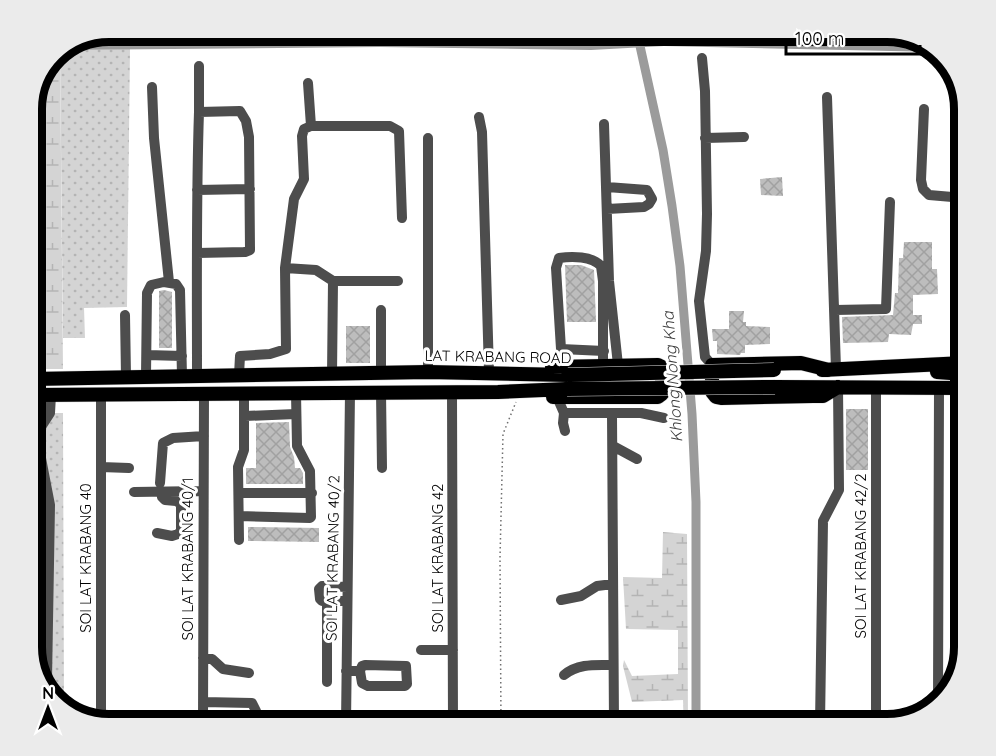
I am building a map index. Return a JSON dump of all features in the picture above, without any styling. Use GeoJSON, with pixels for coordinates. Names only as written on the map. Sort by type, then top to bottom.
{"type":"FeatureCollection","features":[{"type":"Feature","properties":{"kind":"main road"},"geometry":{"type":"LineString","coordinates":[[833,369],[801,363],[712,365],[712,392],[716,397],[721,398],[819,396],[830,393],[837,387]]}},
{"type":"Feature","properties":{"kind":"main road","name":"LAT KRABANG ROAD"},"geometry":{"type":"LineString","coordinates":[[42,395],[498,392],[563,382],[774,370],[863,369],[954,364]]}},
{"type":"Feature","properties":{"kind":"main road"},"geometry":{"type":"LineString","coordinates":[[498,392],[518,396],[611,365],[661,365],[661,396],[650,398],[563,382]]}},
{"type":"Feature","properties":{"kind":"main road"},"geometry":{"type":"LineString","coordinates":[[863,369],[954,374]]}},
{"type":"Feature","properties":{"kind":"main road","name":"LAT KRABANG ROAD"},"geometry":{"type":"LineString","coordinates":[[42,379],[146,375],[493,372],[563,382],[954,388]]}},
{"type":"Feature","properties":{"kind":"main road"},"geometry":{"type":"LineString","coordinates":[[295,375],[296,393]]}},
{"type":"Feature","properties":{"kind":"street"},"geometry":{"type":"LineString","coordinates":[[702,58],[706,236],[699,302],[705,357],[712,365]]}},
{"type":"Feature","properties":{"kind":"street"},"geometry":{"type":"LineString","coordinates":[[197,375],[199,66]]}},
{"type":"Feature","properties":{"kind":"street"},"geometry":{"type":"LineString","coordinates":[[308,83],[311,126]]}},
{"type":"Feature","properties":{"kind":"street"},"geometry":{"type":"LineString","coordinates":[[153,87],[154,138],[169,282]]}},
{"type":"Feature","properties":{"kind":"street"},"geometry":{"type":"LineString","coordinates":[[827,97],[835,310],[833,369]]}},
{"type":"Feature","properties":{"kind":"street"},"geometry":{"type":"LineString","coordinates":[[924,110],[921,180],[923,189],[929,195],[954,197]]}},
{"type":"Feature","properties":{"kind":"street"},"geometry":{"type":"LineString","coordinates":[[197,253],[248,251],[251,248],[249,138],[243,114],[240,111],[199,112]]}},
{"type":"Feature","properties":{"kind":"street"},"geometry":{"type":"LineString","coordinates":[[478,117],[482,132],[493,372]]}},
{"type":"Feature","properties":{"kind":"street"},"geometry":{"type":"LineString","coordinates":[[604,124],[611,365]]}},
{"type":"Feature","properties":{"kind":"street"},"geometry":{"type":"LineString","coordinates":[[239,375],[240,356],[270,354],[286,349],[285,268],[289,254],[294,199],[304,178],[302,136],[304,129],[311,126],[390,126],[399,131],[402,218]]}},
{"type":"Feature","properties":{"kind":"street"},"geometry":{"type":"LineString","coordinates":[[705,138],[744,137]]}},
{"type":"Feature","properties":{"kind":"street"},"geometry":{"type":"LineString","coordinates":[[428,138],[428,372]]}},
{"type":"Feature","properties":{"kind":"street"},"geometry":{"type":"LineString","coordinates":[[606,187],[647,190],[652,200],[644,207],[607,209]]}},
{"type":"Feature","properties":{"kind":"street"},"geometry":{"type":"LineString","coordinates":[[197,190],[250,189]]}},
{"type":"Feature","properties":{"kind":"street"},"geometry":{"type":"LineString","coordinates":[[835,310],[886,309],[890,202]]}},
{"type":"Feature","properties":{"kind":"street"},"geometry":{"type":"LineString","coordinates":[[566,431],[563,428],[563,382],[556,268],[559,258],[593,259],[601,266],[604,351],[611,365]]}},
{"type":"Feature","properties":{"kind":"street"},"geometry":{"type":"LineString","coordinates":[[285,268],[316,270],[333,281],[398,281]]}},
{"type":"Feature","properties":{"kind":"street"},"geometry":{"type":"LineString","coordinates":[[332,375],[333,281]]}},
{"type":"Feature","properties":{"kind":"street"},"geometry":{"type":"LineString","coordinates":[[146,375],[147,293],[151,285],[169,282],[176,284],[180,290],[182,376]]}},
{"type":"Feature","properties":{"kind":"street"},"geometry":{"type":"LineString","coordinates":[[381,310],[381,373]]}},
{"type":"Feature","properties":{"kind":"street"},"geometry":{"type":"LineString","coordinates":[[125,315],[126,376]]}},
{"type":"Feature","properties":{"kind":"street"},"geometry":{"type":"LineString","coordinates":[[561,350],[604,351]]}},
{"type":"Feature","properties":{"kind":"street"},"geometry":{"type":"LineString","coordinates":[[147,355],[183,356]]}},
{"type":"Feature","properties":{"kind":"street"},"geometry":{"type":"LineString","coordinates":[[820,714],[823,521],[838,490],[837,387]]}},
{"type":"Feature","properties":{"kind":"street","name":"SOI LAT KRABANG 42/2"},"geometry":{"type":"LineString","coordinates":[[876,388],[876,714]]}},
{"type":"Feature","properties":{"kind":"street"},"geometry":{"type":"LineString","coordinates":[[938,690],[939,388]]}},
{"type":"Feature","properties":{"kind":"street","name":"SOI LAT KRABANG 40/2"},"geometry":{"type":"LineString","coordinates":[[346,714],[350,392]]}},
{"type":"Feature","properties":{"kind":"street"},"geometry":{"type":"LineString","coordinates":[[381,392],[382,468]]}},
{"type":"Feature","properties":{"kind":"street","name":"SOI LAT KRABANG 42"},"geometry":{"type":"LineString","coordinates":[[452,392],[453,714]]}},
{"type":"Feature","properties":{"kind":"street","name":"SOI LAT KRABANG 40"},"geometry":{"type":"LineString","coordinates":[[101,393],[101,713]]}},
{"type":"Feature","properties":{"kind":"street","name":"SOI LAT KRABANG 40/1"},"geometry":{"type":"LineString","coordinates":[[203,714],[204,393]]}},
{"type":"Feature","properties":{"kind":"street"},"geometry":{"type":"LineString","coordinates":[[239,540],[238,467],[244,452],[244,393]]}},
{"type":"Feature","properties":{"kind":"street"},"geometry":{"type":"LineString","coordinates":[[239,516],[310,518],[312,514],[310,471],[297,446],[296,393]]}},
{"type":"Feature","properties":{"kind":"street"},"geometry":{"type":"LineString","coordinates":[[42,428],[50,413],[51,395]]}},
{"type":"Feature","properties":{"kind":"street"},"geometry":{"type":"LineString","coordinates":[[564,413],[641,413],[664,418]]}},
{"type":"Feature","properties":{"kind":"street"},"geometry":{"type":"LineString","coordinates":[[245,416],[296,414]]}},
{"type":"Feature","properties":{"kind":"street"},"geometry":{"type":"LineString","coordinates":[[612,414],[614,714]]}},
{"type":"Feature","properties":{"kind":"street"},"geometry":{"type":"LineString","coordinates":[[157,533],[172,536],[181,531],[181,504],[162,497],[160,487],[163,443],[173,438],[204,436]]}},
{"type":"Feature","properties":{"kind":"street"},"geometry":{"type":"LineString","coordinates":[[613,446],[637,459]]}},
{"type":"Feature","properties":{"kind":"street"},"geometry":{"type":"LineString","coordinates":[[42,464],[50,505],[47,672]]}},
{"type":"Feature","properties":{"kind":"street"},"geometry":{"type":"LineString","coordinates":[[101,467],[129,468]]}},
{"type":"Feature","properties":{"kind":"street"},"geometry":{"type":"LineString","coordinates":[[134,492],[160,487],[203,492]]}},
{"type":"Feature","properties":{"kind":"street"},"geometry":{"type":"LineString","coordinates":[[239,492],[312,493]]}},
{"type":"Feature","properties":{"kind":"street"},"geometry":{"type":"LineString","coordinates":[[561,600],[581,596],[597,586],[613,584]]}},
{"type":"Feature","properties":{"kind":"street"},"geometry":{"type":"LineString","coordinates":[[347,587],[320,587],[320,599],[347,601]]}},
{"type":"Feature","properties":{"kind":"street"},"geometry":{"type":"LineString","coordinates":[[327,601],[327,682]]}},
{"type":"Feature","properties":{"kind":"street"},"geometry":{"type":"LineString","coordinates":[[421,650],[453,650]]}},
{"type":"Feature","properties":{"kind":"street"},"geometry":{"type":"LineString","coordinates":[[203,658],[212,659],[223,669],[249,673]]}},
{"type":"Feature","properties":{"kind":"street"},"geometry":{"type":"LineString","coordinates":[[564,675],[572,669],[585,666],[614,665]]}},
{"type":"Feature","properties":{"kind":"street"},"geometry":{"type":"LineString","coordinates":[[346,670],[360,671]]}},
{"type":"Feature","properties":{"kind":"street"},"geometry":{"type":"LineString","coordinates":[[203,702],[252,704],[255,706],[257,714]]}},
{"type":"Feature","properties":{"kind":"path"},"geometry":{"type":"LineString","coordinates":[[501,714],[500,558],[503,434],[518,396]]}},
{"type":"Feature","properties":{"kind":"green space"},"geometry":{"type":"Polygon","coordinates":[[[130,49],[127,307],[84,308],[85,338],[63,338],[60,64],[78,50],[130,49]]]}},
{"type":"Feature","properties":{"kind":"green space"},"geometry":{"type":"Polygon","coordinates":[[[60,64],[63,369],[42,369],[42,105],[47,83],[60,64]]]}},
{"type":"Feature","properties":{"kind":"green space"},"geometry":{"type":"Polygon","coordinates":[[[42,413],[63,413],[64,678],[50,678],[42,651],[42,413]]]}},
{"type":"Feature","properties":{"kind":"green space"},"geometry":{"type":"Polygon","coordinates":[[[663,532],[687,534],[688,714],[684,714],[683,700],[632,702],[623,666],[624,660],[632,676],[678,674],[678,630],[626,629],[623,577],[662,578],[663,532]]]}},
{"type":"Feature","properties":{"kind":"green space"},"geometry":{"type":"Polygon","coordinates":[[[555,711],[604,711],[601,714],[555,714],[555,711]]]}},
{"type":"Feature","properties":{"kind":"shaded area"},"geometry":{"type":"Polygon","coordinates":[[[109,42],[887,42],[900,43],[921,52],[664,46],[591,50],[380,47],[78,50],[96,43],[109,42]]]}},
{"type":"Feature","properties":{"kind":"building"},"geometry":{"type":"Polygon","coordinates":[[[782,177],[783,196],[761,195],[760,179],[782,177]]]}},
{"type":"Feature","properties":{"kind":"building"},"geometry":{"type":"Polygon","coordinates":[[[904,242],[932,242],[932,269],[937,269],[938,294],[913,295],[913,315],[922,315],[922,324],[913,324],[911,335],[889,334],[888,342],[843,343],[842,317],[893,315],[895,293],[898,293],[899,258],[903,258],[904,242]]]}},
{"type":"Feature","properties":{"kind":"building"},"geometry":{"type":"Polygon","coordinates":[[[565,265],[581,265],[594,270],[596,322],[567,322],[565,265]]]}},
{"type":"Feature","properties":{"kind":"building"},"geometry":{"type":"Polygon","coordinates":[[[159,291],[172,292],[172,348],[159,348],[159,291]]]}},
{"type":"Feature","properties":{"kind":"building"},"geometry":{"type":"Polygon","coordinates":[[[729,311],[744,311],[743,322],[746,322],[746,326],[770,327],[770,344],[745,345],[745,353],[740,355],[717,354],[717,341],[713,341],[712,329],[729,329],[729,311]]]}},
{"type":"Feature","properties":{"kind":"building"},"geometry":{"type":"Polygon","coordinates":[[[346,326],[370,326],[370,363],[346,363],[346,326]]]}},
{"type":"Feature","properties":{"kind":"building"},"geometry":{"type":"Polygon","coordinates":[[[846,409],[868,409],[868,470],[846,470],[846,409]]]}},
{"type":"Feature","properties":{"kind":"building"},"geometry":{"type":"Polygon","coordinates":[[[289,422],[290,447],[295,468],[300,468],[303,473],[303,484],[246,484],[246,468],[256,468],[256,423],[289,422]]]}},
{"type":"Feature","properties":{"kind":"building"},"geometry":{"type":"Polygon","coordinates":[[[248,527],[319,528],[319,542],[248,541],[248,527]]]}},
{"type":"Feature","properties":{"kind":"waterway","name":"Khlong Nong Kha"},"geometry":{"type":"LineString","coordinates":[[639,42],[663,150],[680,266],[692,414],[696,502],[696,714]]}}]}
